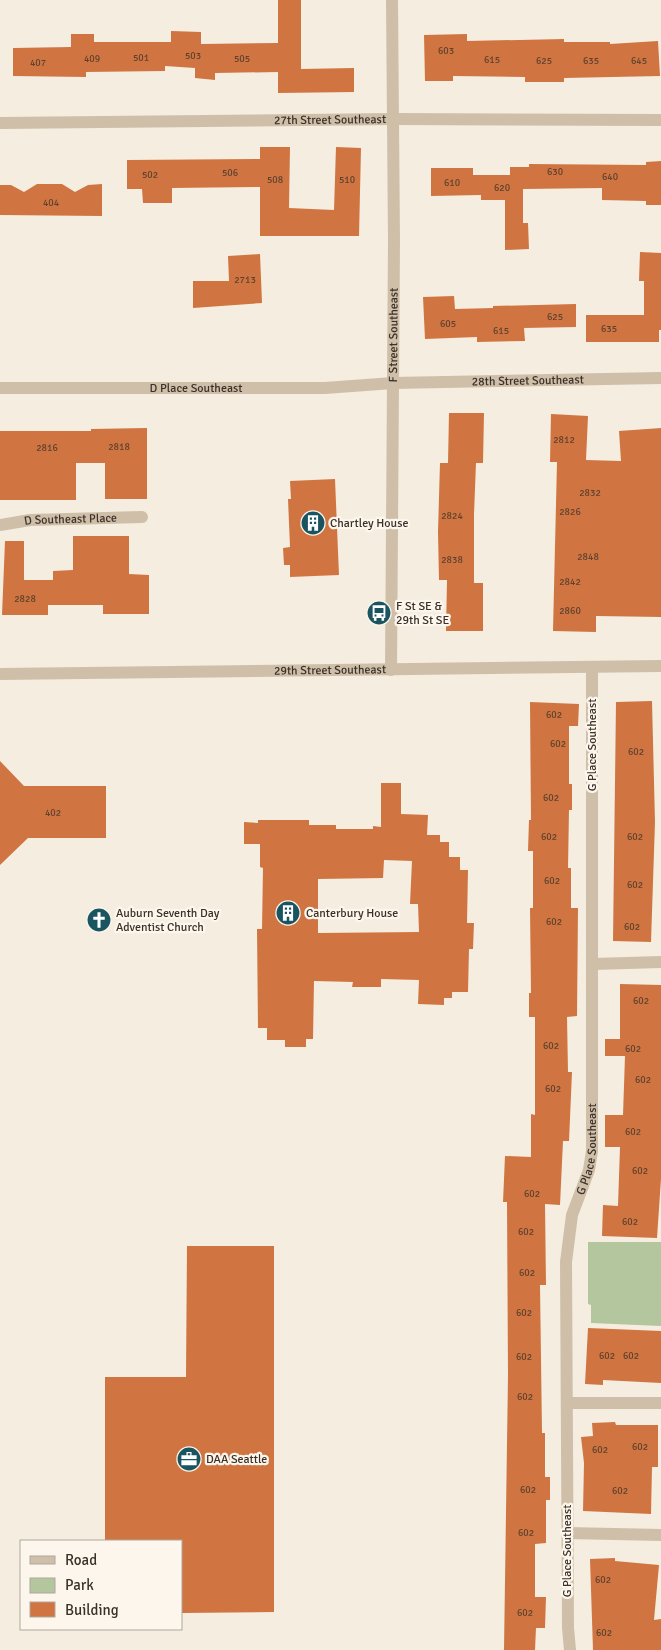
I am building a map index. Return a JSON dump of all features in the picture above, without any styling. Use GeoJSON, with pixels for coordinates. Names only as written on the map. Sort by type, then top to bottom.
{"type":"FeatureCollection","features":[{"type":"Feature","properties":{"kind":"street","name":"F Street Southeast"},"geometry":{"type":"LineString","coordinates":[[391,670],[394,119],[392,0]]}},
{"type":"Feature","properties":{"kind":"street","name":"27th Street Southeast"},"geometry":{"type":"LineString","coordinates":[[0,124],[394,119],[661,120]]}},
{"type":"Feature","properties":{"kind":"street","name":"28th Street Southeast"},"geometry":{"type":"LineString","coordinates":[[393,383],[661,378]]}},
{"type":"Feature","properties":{"kind":"street","name":"D Place Southeast"},"geometry":{"type":"LineString","coordinates":[[0,388],[325,388],[393,383]]}},
{"type":"Feature","properties":{"kind":"street","name":"D Southeast Place"},"geometry":{"type":"LineString","coordinates":[[0,525],[30,520],[142,517]]}},
{"type":"Feature","properties":{"kind":"street","name":"29th Street Southeast"},"geometry":{"type":"LineString","coordinates":[[0,674],[661,666]]}},
{"type":"Feature","properties":{"kind":"street","name":"G Place Southeast"},"geometry":{"type":"LineString","coordinates":[[570,1650],[567,1533],[566,1248],[572,1215],[589,1170],[592,1151],[592,667]]}},
{"type":"Feature","properties":{"kind":"street"},"geometry":{"type":"LineString","coordinates":[[593,964],[661,962]]}},
{"type":"Feature","properties":{"kind":"street"},"geometry":{"type":"LineString","coordinates":[[567,1403],[661,1403]]}},
{"type":"Feature","properties":{"kind":"street"},"geometry":{"type":"LineString","coordinates":[[567,1533],[661,1535]]}},
{"type":"Feature","properties":{"kind":"green space"},"geometry":{"type":"Polygon","coordinates":[[[588,1242],[661,1242],[661,1326],[591,1323],[591,1305],[588,1304],[588,1242]]]}},
{"type":"Feature","properties":{"kind":"building"},"geometry":{"type":"Polygon","coordinates":[[[278,0],[301,0],[301,69],[354,68],[354,92],[278,93],[278,72],[215,73],[215,80],[195,78],[195,68],[165,66],[165,71],[86,72],[86,77],[13,76],[13,48],[71,47],[71,34],[94,34],[94,42],[171,42],[171,31],[201,32],[201,44],[278,43],[278,0]]]}},
{"type":"Feature","properties":{"kind":"building"},"geometry":{"type":"Polygon","coordinates":[[[467,34],[467,41],[564,39],[564,42],[610,42],[610,44],[658,41],[660,76],[564,78],[564,82],[525,82],[525,77],[453,76],[453,81],[425,81],[424,35],[467,34]]]}},
{"type":"Feature","properties":{"kind":"building"},"geometry":{"type":"Polygon","coordinates":[[[260,147],[290,147],[289,208],[334,210],[336,147],[361,148],[359,236],[260,236],[260,187],[172,188],[172,203],[143,203],[142,189],[127,189],[127,160],[260,159],[260,147]]]}},
{"type":"Feature","properties":{"kind":"building"},"geometry":{"type":"Polygon","coordinates":[[[661,161],[661,205],[646,205],[646,201],[602,200],[602,188],[523,189],[523,223],[528,223],[529,249],[505,250],[505,200],[481,200],[481,195],[431,196],[431,168],[473,168],[473,175],[510,175],[510,167],[529,167],[529,164],[646,165],[646,162],[661,161]]]}},
{"type":"Feature","properties":{"kind":"building"},"geometry":{"type":"Polygon","coordinates":[[[37,184],[62,184],[75,192],[88,185],[102,184],[102,216],[0,215],[0,185],[11,185],[24,192],[37,184]]]}},
{"type":"Feature","properties":{"kind":"building"},"geometry":{"type":"Polygon","coordinates":[[[640,252],[661,253],[661,330],[659,330],[659,342],[586,342],[586,315],[644,315],[644,281],[639,281],[640,252]]]}},
{"type":"Feature","properties":{"kind":"building"},"geometry":{"type":"Polygon","coordinates":[[[260,254],[262,303],[193,308],[193,281],[229,281],[228,256],[260,254]]]}},
{"type":"Feature","properties":{"kind":"building"},"geometry":{"type":"Polygon","coordinates":[[[454,296],[455,309],[576,304],[576,327],[524,328],[525,341],[477,342],[477,337],[425,339],[423,297],[454,296]]]}},
{"type":"Feature","properties":{"kind":"building"},"geometry":{"type":"Polygon","coordinates":[[[449,413],[484,413],[483,463],[476,463],[474,514],[474,583],[483,583],[483,631],[446,631],[447,580],[439,580],[438,532],[440,463],[448,463],[449,413]]]}},
{"type":"Feature","properties":{"kind":"building"},"geometry":{"type":"Polygon","coordinates":[[[551,414],[588,416],[586,460],[621,461],[619,431],[661,428],[661,617],[596,616],[596,632],[553,631],[557,462],[550,462],[551,414]]]}},
{"type":"Feature","properties":{"kind":"building"},"geometry":{"type":"Polygon","coordinates":[[[147,428],[147,499],[105,499],[105,463],[76,463],[76,500],[0,500],[0,431],[91,431],[91,429],[147,428]]]}},
{"type":"Feature","properties":{"kind":"building","name":"Chartley House"},"geometry":{"type":"Polygon","coordinates":[[[335,479],[339,575],[290,577],[290,565],[284,565],[283,548],[290,547],[288,499],[291,499],[290,481],[335,479]]]}},
{"type":"Feature","properties":{"kind":"building"},"geometry":{"type":"Polygon","coordinates":[[[73,536],[129,536],[129,574],[149,575],[149,614],[103,614],[103,605],[48,605],[48,615],[2,615],[5,541],[24,541],[24,580],[53,580],[53,571],[73,570],[73,536]]]}},
{"type":"Feature","properties":{"kind":"building"},"geometry":{"type":"Polygon","coordinates":[[[652,701],[655,822],[651,942],[613,941],[616,702],[652,701]]]}},
{"type":"Feature","properties":{"kind":"building"},"geometry":{"type":"Polygon","coordinates":[[[530,702],[579,704],[578,726],[569,726],[569,784],[572,784],[572,810],[569,810],[568,868],[571,868],[571,908],[578,908],[577,1016],[567,1017],[568,1072],[572,1072],[569,1141],[563,1141],[560,1205],[545,1204],[546,1285],[540,1285],[542,1433],[545,1433],[545,1477],[550,1477],[550,1500],[546,1500],[546,1543],[535,1544],[535,1597],[546,1597],[545,1628],[536,1628],[535,1650],[504,1650],[508,1375],[507,1202],[503,1202],[505,1156],[531,1157],[531,1114],[535,1115],[535,1017],[529,1017],[529,993],[531,993],[530,908],[533,908],[533,851],[528,851],[529,820],[531,820],[530,702]]]}},
{"type":"Feature","properties":{"kind":"building"},"geometry":{"type":"Polygon","coordinates":[[[0,761],[24,786],[106,786],[106,838],[28,838],[0,865],[0,761]]]}},
{"type":"Feature","properties":{"kind":"building","name":"Canterbury House"},"geometry":{"type":"Polygon","coordinates":[[[381,783],[401,783],[401,814],[428,815],[427,835],[440,835],[440,842],[449,842],[449,857],[460,857],[460,870],[468,870],[467,923],[474,923],[473,949],[469,949],[468,992],[452,992],[452,998],[444,998],[444,1005],[418,1004],[419,980],[381,979],[381,987],[352,987],[353,982],[314,981],[313,1039],[306,1039],[306,1047],[285,1047],[285,1040],[267,1040],[267,1028],[258,1028],[257,929],[262,929],[263,868],[260,867],[260,844],[244,844],[244,822],[258,823],[258,820],[309,820],[309,825],[336,825],[336,829],[373,829],[373,826],[381,827],[381,783]],[[384,860],[383,878],[318,879],[318,933],[419,932],[418,904],[410,904],[412,861],[384,860]]]}},
{"type":"Feature","properties":{"kind":"building"},"geometry":{"type":"Polygon","coordinates":[[[620,984],[661,985],[661,1179],[657,1238],[602,1236],[603,1205],[618,1206],[620,1147],[605,1147],[605,1115],[623,1115],[625,1056],[605,1056],[605,1039],[620,1039],[620,984]]]}},
{"type":"Feature","properties":{"kind":"building","name":"DAA Seattle"},"geometry":{"type":"Polygon","coordinates":[[[187,1246],[274,1246],[274,1612],[182,1613],[182,1540],[105,1540],[105,1377],[186,1377],[187,1246]]]}},
{"type":"Feature","properties":{"kind":"building"},"geometry":{"type":"Polygon","coordinates":[[[588,1328],[661,1331],[661,1383],[603,1380],[603,1385],[585,1384],[588,1328]]]}},
{"type":"Feature","properties":{"kind":"building"},"geometry":{"type":"Polygon","coordinates":[[[615,1422],[616,1425],[658,1425],[658,1467],[652,1467],[651,1514],[583,1511],[584,1463],[581,1437],[593,1436],[592,1423],[615,1422]]]}},
{"type":"Feature","properties":{"kind":"building"},"geometry":{"type":"Polygon","coordinates":[[[615,1558],[615,1561],[659,1565],[654,1620],[661,1619],[661,1650],[593,1650],[590,1559],[615,1558]]]}},
{"type":"Feature","properties":{"kind":"place","name":"Chartley House"},"geometry":{"type":"Point","coordinates":[313,523]}},
{"type":"Feature","properties":{"kind":"place","name":"F St SE & 29th St SE"},"geometry":{"type":"Point","coordinates":[379,613]}},
{"type":"Feature","properties":{"kind":"place","name":"Canterbury House"},"geometry":{"type":"Point","coordinates":[288,913]}},
{"type":"Feature","properties":{"kind":"place","name":"Auburn Seventh Day Adventist Church"},"geometry":{"type":"Point","coordinates":[99,920]}},
{"type":"Feature","properties":{"kind":"place","name":"DAA Seattle"},"geometry":{"type":"Point","coordinates":[189,1459]}}]}
